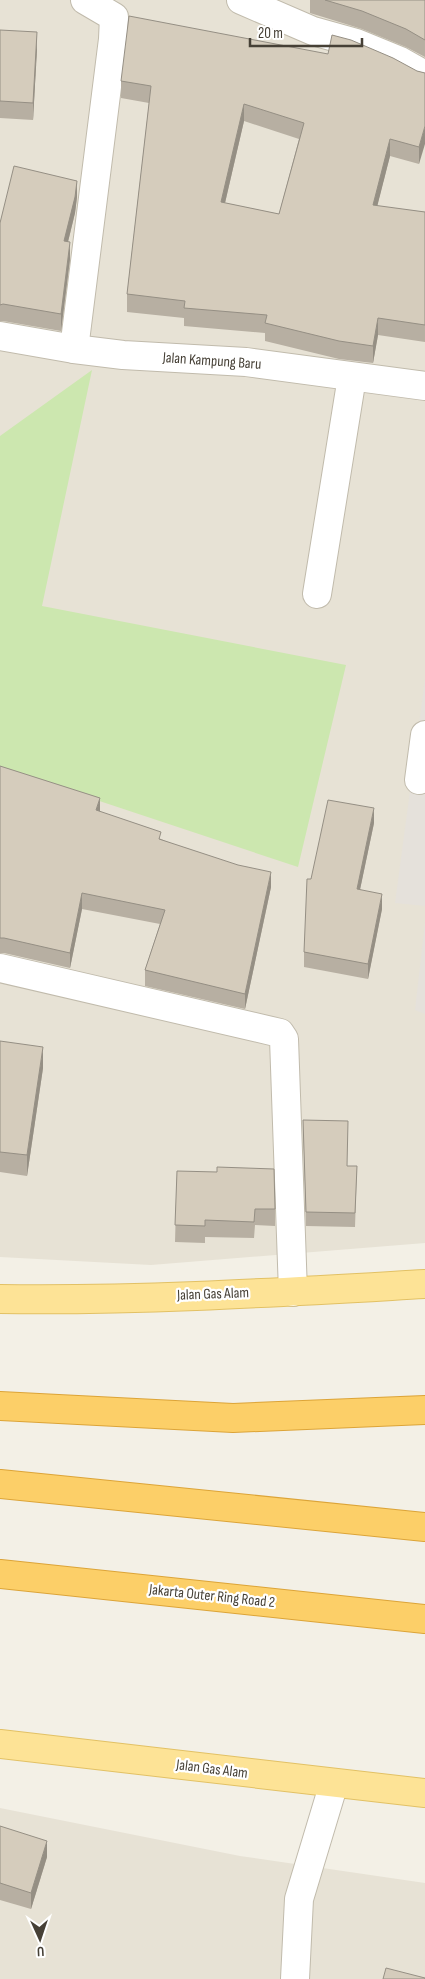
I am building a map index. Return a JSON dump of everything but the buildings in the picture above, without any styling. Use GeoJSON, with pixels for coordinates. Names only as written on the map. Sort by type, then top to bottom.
{"type":"FeatureCollection","features":[{"type":"Feature","properties":{"kind":"highway"},"geometry":{"type":"LineString","coordinates":[[0,1406],[233,1418],[425,1410]]}},
{"type":"Feature","properties":{"kind":"highway"},"geometry":{"type":"LineString","coordinates":[[0,1484],[425,1527]]}},
{"type":"Feature","properties":{"kind":"highway","name":"Jakarta Outer Ring Road 2"},"geometry":{"type":"LineString","coordinates":[[0,1574],[425,1619]]}},
{"type":"Feature","properties":{"kind":"main road","name":"Jalan Gas Alam"},"geometry":{"type":"LineString","coordinates":[[0,1299],[59,1300],[293,1292],[425,1284]]}},
{"type":"Feature","properties":{"kind":"main road","name":"Jalan Gas Alam"},"geometry":{"type":"LineString","coordinates":[[0,1744],[425,1793]]}},
{"type":"Feature","properties":{"kind":"street"},"geometry":{"type":"LineString","coordinates":[[74,350],[113,39],[114,17],[85,0]]}},
{"type":"Feature","properties":{"kind":"street"},"geometry":{"type":"LineString","coordinates":[[241,0],[313,31],[356,43],[400,61],[425,76]]}},
{"type":"Feature","properties":{"kind":"street","name":"Jalan Kampung Baru"},"geometry":{"type":"LineString","coordinates":[[0,336],[74,350],[123,355],[246,362],[425,386]]}},
{"type":"Feature","properties":{"kind":"street"},"geometry":{"type":"LineString","coordinates":[[317,594],[352,377]]}},
{"type":"Feature","properties":{"kind":"street"},"geometry":{"type":"LineString","coordinates":[[419,780],[425,735]]}},
{"type":"Feature","properties":{"kind":"street"},"geometry":{"type":"LineString","coordinates":[[0,968],[280,1033],[284,1039],[293,1292]]}},
{"type":"Feature","properties":{"kind":"street"},"geometry":{"type":"LineString","coordinates":[[295,1979],[299,1899],[334,1784]]}},
{"type":"Feature","properties":{"kind":"shaded area"},"geometry":{"type":"Polygon","coordinates":[[[0,0],[425,0],[425,1243],[151,1265],[0,1257],[0,0]]]}},
{"type":"Feature","properties":{"kind":"shaded area"},"geometry":{"type":"Polygon","coordinates":[[[425,679],[425,906],[395,903],[425,679]]]}},
{"type":"Feature","properties":{"kind":"shaded area"},"geometry":{"type":"Polygon","coordinates":[[[425,922],[425,1014],[415,1010],[425,922]]]}},
{"type":"Feature","properties":{"kind":"shaded area"},"geometry":{"type":"Polygon","coordinates":[[[0,1808],[240,1856],[425,1883],[425,1979],[0,1979],[0,1808]]]}},
{"type":"Feature","properties":{"kind":"green space"},"geometry":{"type":"Polygon","coordinates":[[[92,370],[42,606],[346,665],[298,867],[0,768],[0,436],[92,370]]]}}]}
